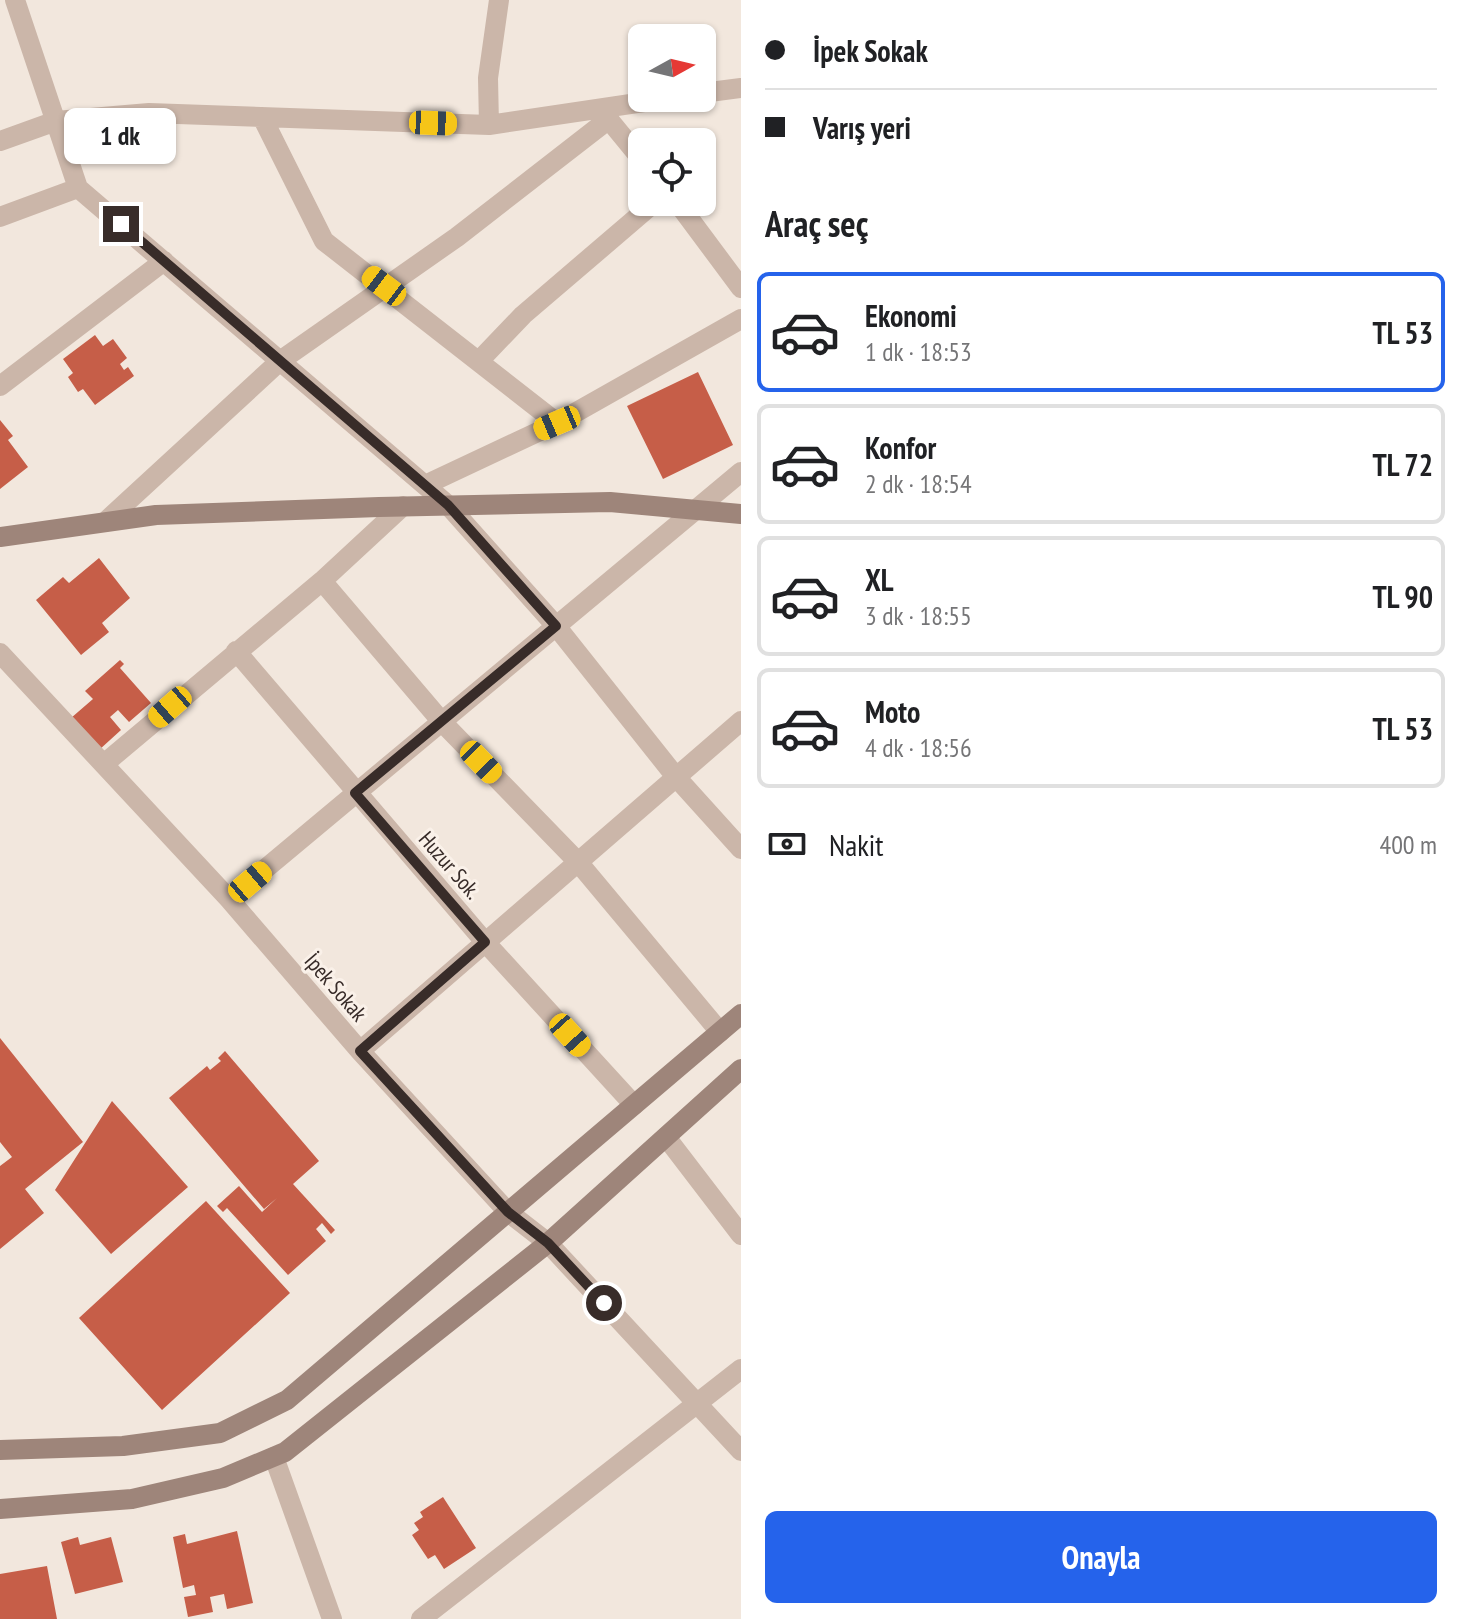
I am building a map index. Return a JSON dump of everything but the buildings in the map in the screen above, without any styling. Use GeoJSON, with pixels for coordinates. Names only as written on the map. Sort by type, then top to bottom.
{"type":"FeatureCollection","features":[{"type":"Feature","properties":{"kind":"main road"},"geometry":{"type":"LineString","coordinates":[[0,537],[156,515],[403,506],[610,502],[741,514]]}},
{"type":"Feature","properties":{"kind":"main road"},"geometry":{"type":"LineString","coordinates":[[0,1450],[123,1446],[220,1433],[287,1400],[741,1014]]}},
{"type":"Feature","properties":{"kind":"main road"},"geometry":{"type":"LineString","coordinates":[[0,1509],[132,1499],[223,1478],[285,1452],[548,1243],[741,1070]]}},
{"type":"Feature","properties":{"kind":"street"},"geometry":{"type":"LineString","coordinates":[[15,0],[78,188],[448,505],[556,626],[676,777],[741,849]]}},
{"type":"Feature","properties":{"kind":"street"},"geometry":{"type":"LineString","coordinates":[[489,125],[488,78],[499,0]]}},
{"type":"Feature","properties":{"kind":"street"},"geometry":{"type":"LineString","coordinates":[[716,91],[741,88]]}},
{"type":"Feature","properties":{"kind":"street"},"geometry":{"type":"LineString","coordinates":[[0,141],[56,121],[149,113],[489,125],[604,114],[628,108]]}},
{"type":"Feature","properties":{"kind":"street"},"geometry":{"type":"LineString","coordinates":[[604,114],[628,143]]}},
{"type":"Feature","properties":{"kind":"street"},"geometry":{"type":"LineString","coordinates":[[105,522],[280,361],[457,237],[604,114]]}},
{"type":"Feature","properties":{"kind":"street"},"geometry":{"type":"LineString","coordinates":[[262,117],[324,241],[557,423]]}},
{"type":"Feature","properties":{"kind":"street"},"geometry":{"type":"LineString","coordinates":[[0,217],[78,188]]}},
{"type":"Feature","properties":{"kind":"street"},"geometry":{"type":"LineString","coordinates":[[479,361],[523,315],[639,216]]}},
{"type":"Feature","properties":{"kind":"street"},"geometry":{"type":"LineString","coordinates":[[687,216],[741,288]]}},
{"type":"Feature","properties":{"kind":"street"},"geometry":{"type":"LineString","coordinates":[[0,386],[164,261]]}},
{"type":"Feature","properties":{"kind":"street"},"geometry":{"type":"LineString","coordinates":[[425,485],[557,423],[741,319]]}},
{"type":"Feature","properties":{"kind":"street"},"geometry":{"type":"LineString","coordinates":[[229,899],[741,472]]}},
{"type":"Feature","properties":{"kind":"street"},"geometry":{"type":"LineString","coordinates":[[104,764],[322,581],[403,506]]}},
{"type":"Feature","properties":{"kind":"street"},"geometry":{"type":"LineString","coordinates":[[322,581],[442,722],[578,862],[720,1032]]}},
{"type":"Feature","properties":{"kind":"street","name":"Huzur Sok."},"geometry":{"type":"LineString","coordinates":[[236,651],[485,942],[634,1105]]}},
{"type":"Feature","properties":{"kind":"street","name":"İpek Sokak"},"geometry":{"type":"LineString","coordinates":[[0,653],[229,899],[360,1051],[508,1212],[548,1243],[741,1451]]}},
{"type":"Feature","properties":{"kind":"street"},"geometry":{"type":"LineString","coordinates":[[360,1051],[741,721]]}},
{"type":"Feature","properties":{"kind":"street"},"geometry":{"type":"LineString","coordinates":[[666,1137],[741,1235]]}},
{"type":"Feature","properties":{"kind":"street"},"geometry":{"type":"LineString","coordinates":[[421,1619],[741,1369]]}},
{"type":"Feature","properties":{"kind":"street"},"geometry":{"type":"LineString","coordinates":[[274,1457],[332,1619]]}},
{"type":"Feature","properties":{"kind":"route"},"geometry":{"type":"LineString","coordinates":[[121,224],[448,505],[556,626],[355,793],[485,942],[360,1051],[508,1212],[548,1243],[604,1303]]}}]}
